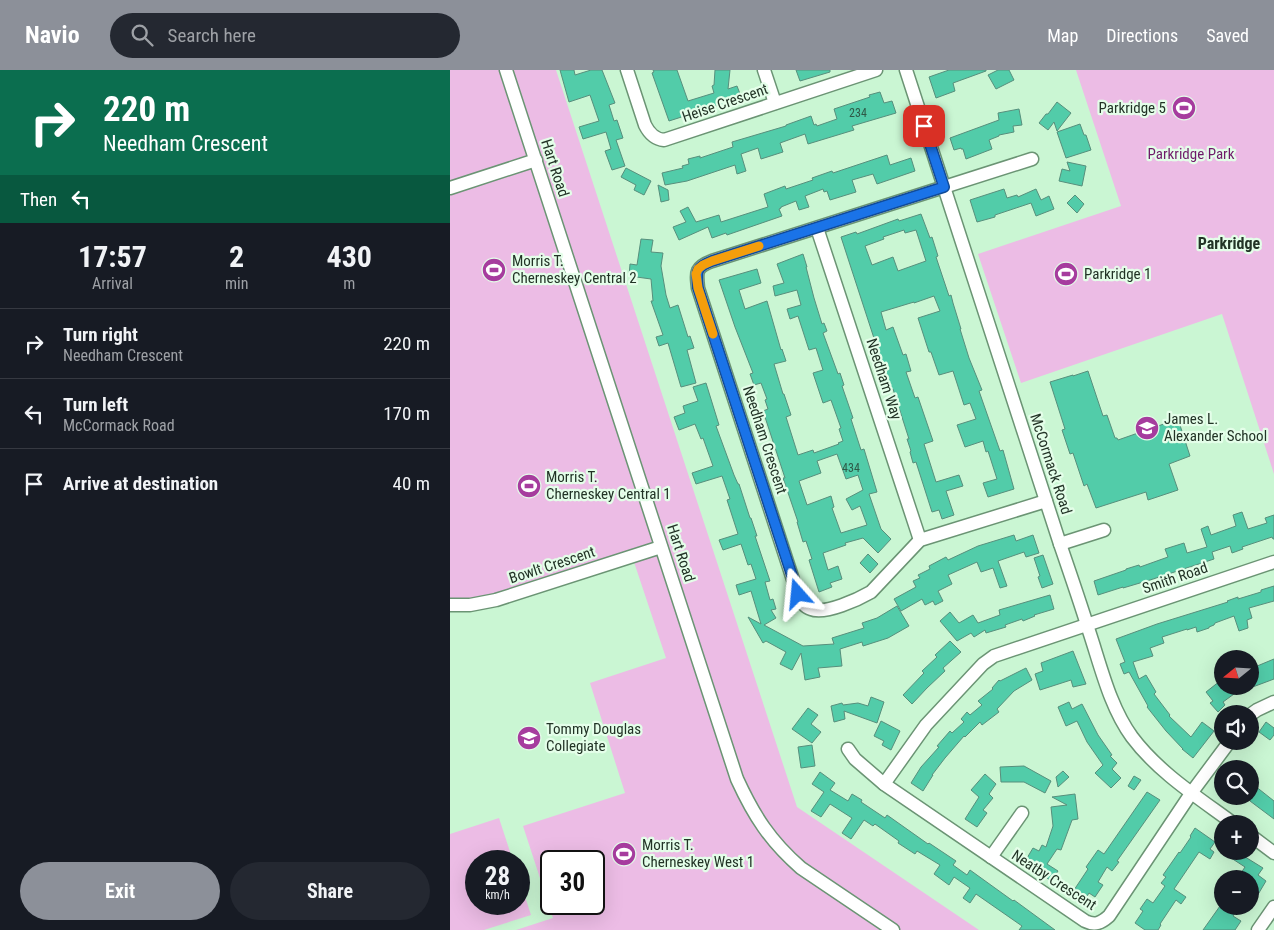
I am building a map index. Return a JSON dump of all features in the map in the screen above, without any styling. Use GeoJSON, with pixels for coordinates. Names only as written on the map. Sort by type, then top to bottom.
{"type":"FeatureCollection","features":[{"type":"Feature","properties":{"kind":"street","name":"Hart Road"},"geometry":{"type":"LineString","coordinates":[[506,70],[737,779],[755,816],[776,845],[801,868],[893,930]]}},
{"type":"Feature","properties":{"kind":"street","name":"Heise Crescent"},"geometry":{"type":"LineString","coordinates":[[627,70],[648,132],[658,139],[664,140],[876,70]]}},
{"type":"Feature","properties":{"kind":"street"},"geometry":{"type":"LineString","coordinates":[[764,70],[776,103]]}},
{"type":"Feature","properties":{"kind":"street","name":"McCormack Road"},"geometry":{"type":"LineString","coordinates":[[906,70],[1060,544],[1118,714],[1132,737],[1150,757],[1222,815]]}},
{"type":"Feature","properties":{"kind":"street","name":"Needham Crescent"},"geometry":{"type":"LineString","coordinates":[[1032,159],[703,265],[696,274],[698,288],[795,585],[802,603],[809,609],[826,610],[871,592],[920,540],[1046,501]]}},
{"type":"Feature","properties":{"kind":"street"},"geometry":{"type":"LineString","coordinates":[[450,188],[536,160]]}},
{"type":"Feature","properties":{"kind":"street","name":"Needham Way"},"geometry":{"type":"LineString","coordinates":[[817,228],[920,540]]}},
{"type":"Feature","properties":{"kind":"street"},"geometry":{"type":"LineString","coordinates":[[1060,544],[1104,530]]}},
{"type":"Feature","properties":{"kind":"street","name":"Bowlt Crescent"},"geometry":{"type":"LineString","coordinates":[[450,604],[470,605],[496,600],[661,547]]}},
{"type":"Feature","properties":{"kind":"street","name":"Smith Road"},"geometry":{"type":"LineString","coordinates":[[1087,624],[1274,562]]}},
{"type":"Feature","properties":{"kind":"street"},"geometry":{"type":"LineString","coordinates":[[884,784],[926,725],[988,660],[1000,653],[1087,624]]}},
{"type":"Feature","properties":{"kind":"street"},"geometry":{"type":"LineString","coordinates":[[1259,709],[1274,702]]}},
{"type":"Feature","properties":{"kind":"street","name":"Neatby Crescent"},"geometry":{"type":"LineString","coordinates":[[848,749],[855,759],[884,784],[1090,924],[1097,924],[1109,916],[1192,792],[1223,750]]}},
{"type":"Feature","properties":{"kind":"street"},"geometry":{"type":"LineString","coordinates":[[990,857],[1022,813]]}},
{"type":"Feature","properties":{"kind":"street"},"geometry":{"type":"LineString","coordinates":[[1259,842],[1274,853]]}},
{"type":"Feature","properties":{"kind":"street"},"geometry":{"type":"LineString","coordinates":[[1258,930],[1274,907]]}},
{"type":"Feature","properties":{"kind":"green space"},"geometry":{"type":"Polygon","coordinates":[[[450,70],[556,70],[797,807],[979,930],[516,930],[553,918],[552,915],[605,915],[605,850],[540,850],[540,878],[523,826],[625,793],[590,683],[666,658],[634,562],[501,605],[471,611],[450,610],[450,70]]]}},
{"type":"Feature","properties":{"kind":"green space","name":"Parkridge Park"},"geometry":{"type":"Polygon","coordinates":[[[1076,70],[1274,70],[1274,474],[1222,314],[1021,383],[978,254],[1121,206],[1076,70]]]}},
{"type":"Feature","properties":{"kind":"green space"},"geometry":{"type":"Polygon","coordinates":[[[499,818],[509,850],[465,850],[465,915],[530,915],[530,912],[531,915],[484,930],[450,930],[450,834],[499,818]]]}},
{"type":"Feature","properties":{"kind":"building"},"geometry":{"type":"Polygon","coordinates":[[[560,70],[574,70],[575,75],[591,70],[602,70],[615,103],[609,105],[614,121],[617,120],[623,138],[616,140],[625,166],[612,170],[605,151],[611,149],[606,132],[583,139],[579,127],[599,121],[590,95],[569,102],[560,70]]]}},
{"type":"Feature","properties":{"kind":"building"},"geometry":{"type":"Polygon","coordinates":[[[653,70],[677,70],[688,101],[714,93],[712,86],[714,85],[715,70],[730,70],[728,89],[737,86],[742,99],[669,121],[652,73],[654,72],[653,70]]]}},
{"type":"Feature","properties":{"kind":"building"},"geometry":{"type":"Polygon","coordinates":[[[796,70],[830,70],[830,72],[800,81],[796,70]]]}},
{"type":"Feature","properties":{"kind":"building"},"geometry":{"type":"Polygon","coordinates":[[[949,70],[986,71],[953,83],[955,91],[936,98],[929,77],[949,70]]]}},
{"type":"Feature","properties":{"kind":"building"},"geometry":{"type":"Polygon","coordinates":[[[998,70],[1009,70],[1014,80],[996,89],[988,75],[998,70]]]}},
{"type":"Feature","properties":{"kind":"building"},"geometry":{"type":"Polygon","coordinates":[[[880,92],[884,103],[892,101],[896,113],[852,126],[854,130],[808,144],[805,134],[780,143],[783,152],[761,159],[758,148],[741,154],[746,171],[737,174],[735,165],[687,181],[665,185],[662,173],[683,168],[682,166],[689,164],[688,159],[700,156],[700,158],[733,147],[732,142],[786,126],[811,116],[814,125],[816,124],[817,126],[837,119],[834,109],[880,92]]]}},
{"type":"Feature","properties":{"kind":"building"},"geometry":{"type":"Polygon","coordinates":[[[1057,102],[1071,113],[1057,131],[1054,122],[1048,130],[1039,123],[1057,102]]]}},
{"type":"Feature","properties":{"kind":"building"},"geometry":{"type":"Polygon","coordinates":[[[1019,109],[1022,125],[1013,126],[1014,132],[999,135],[989,140],[992,149],[966,159],[963,149],[954,150],[950,138],[999,120],[998,113],[1019,109]]]}},
{"type":"Feature","properties":{"kind":"building"},"geometry":{"type":"Polygon","coordinates":[[[1080,124],[1091,150],[1066,158],[1057,132],[1080,124]]]}},
{"type":"Feature","properties":{"kind":"building"},"geometry":{"type":"Polygon","coordinates":[[[887,155],[890,165],[911,158],[915,171],[877,184],[873,174],[852,180],[856,192],[830,200],[827,191],[824,192],[823,189],[805,196],[809,207],[799,210],[796,201],[779,209],[782,216],[727,235],[726,233],[712,238],[708,227],[679,240],[673,227],[686,222],[680,211],[688,207],[696,222],[719,215],[721,222],[768,207],[764,194],[785,186],[786,189],[832,171],[833,173],[887,155]]]}},
{"type":"Feature","properties":{"kind":"building"},"geometry":{"type":"Polygon","coordinates":[[[1067,162],[1086,166],[1082,186],[1059,181],[1062,169],[1070,171],[1067,162]]]}},
{"type":"Feature","properties":{"kind":"building"},"geometry":{"type":"Polygon","coordinates":[[[626,168],[651,181],[644,195],[634,190],[636,185],[621,177],[626,168]]]}},
{"type":"Feature","properties":{"kind":"building"},"geometry":{"type":"Polygon","coordinates":[[[658,185],[668,190],[669,200],[661,202],[658,185]]]}},
{"type":"Feature","properties":{"kind":"building"},"geometry":{"type":"Polygon","coordinates":[[[1004,189],[1007,198],[1017,195],[1018,197],[1036,189],[1041,200],[1049,196],[1054,209],[1036,216],[1031,203],[977,222],[970,200],[1004,189]]]}},
{"type":"Feature","properties":{"kind":"building"},"geometry":{"type":"Polygon","coordinates":[[[1075,195],[1084,204],[1077,213],[1067,203],[1075,195]]]}},
{"type":"Feature","properties":{"kind":"building"},"geometry":{"type":"Polygon","coordinates":[[[921,214],[930,238],[932,237],[938,256],[936,257],[949,296],[951,295],[969,358],[982,390],[979,391],[1000,451],[1003,450],[1014,489],[988,497],[983,483],[997,479],[988,451],[986,452],[983,441],[965,447],[957,425],[976,419],[970,403],[964,405],[953,371],[939,375],[918,318],[940,311],[934,296],[881,312],[886,330],[893,327],[903,355],[906,354],[911,371],[906,372],[915,398],[918,397],[933,441],[924,444],[936,482],[959,475],[963,486],[946,491],[954,515],[942,519],[939,510],[932,512],[916,462],[913,463],[907,439],[909,439],[841,237],[856,232],[857,234],[898,219],[899,221],[921,214]],[[904,230],[865,246],[872,265],[893,257],[898,271],[926,261],[916,230],[905,233],[904,230]]]}},
{"type":"Feature","properties":{"kind":"building"},"geometry":{"type":"Polygon","coordinates":[[[641,239],[653,240],[651,252],[663,253],[661,266],[666,295],[670,308],[678,305],[688,337],[690,336],[694,348],[687,350],[696,383],[681,387],[668,343],[659,346],[656,337],[663,335],[651,301],[653,301],[651,279],[629,276],[630,264],[637,265],[641,239]]]}},
{"type":"Feature","properties":{"kind":"building"},"geometry":{"type":"Polygon","coordinates":[[[803,254],[822,324],[824,323],[827,331],[823,333],[838,374],[840,373],[844,385],[842,386],[853,418],[851,419],[861,450],[864,449],[877,492],[869,494],[881,529],[891,539],[878,553],[863,538],[845,543],[846,545],[823,553],[828,570],[838,566],[842,579],[830,583],[832,587],[819,592],[809,560],[812,559],[806,541],[803,542],[763,411],[768,409],[765,400],[767,399],[761,383],[754,385],[750,374],[753,373],[719,280],[757,269],[761,283],[739,290],[745,309],[767,301],[786,361],[774,364],[791,415],[786,417],[798,455],[813,450],[814,453],[843,441],[839,429],[841,428],[831,400],[823,403],[813,373],[823,370],[816,348],[809,350],[798,316],[790,319],[787,309],[801,305],[797,290],[775,296],[773,286],[784,283],[777,264],[803,254]],[[837,454],[817,461],[821,473],[799,481],[807,505],[831,496],[834,507],[832,508],[841,533],[867,525],[860,506],[852,510],[846,499],[863,490],[858,475],[846,479],[837,454]]]}},
{"type":"Feature","properties":{"kind":"building"},"geometry":{"type":"Polygon","coordinates":[[[1088,371],[1103,416],[1107,415],[1115,438],[1118,440],[1178,419],[1190,456],[1169,464],[1178,490],[1148,500],[1146,492],[1096,508],[1087,484],[1084,486],[1073,453],[1070,454],[1062,430],[1065,429],[1050,382],[1088,371]]]}},
{"type":"Feature","properties":{"kind":"building"},"geometry":{"type":"Polygon","coordinates":[[[706,383],[719,425],[716,426],[751,518],[770,581],[765,582],[770,600],[773,599],[776,609],[771,610],[776,618],[764,625],[803,646],[834,644],[832,638],[864,628],[862,623],[877,618],[897,606],[909,626],[888,638],[863,646],[862,642],[840,649],[842,666],[818,668],[820,677],[805,680],[801,653],[792,670],[780,664],[786,652],[766,641],[763,643],[748,617],[761,624],[751,591],[739,595],[736,585],[756,579],[751,564],[748,565],[741,544],[723,550],[719,540],[738,534],[727,500],[730,499],[722,476],[696,484],[692,473],[713,466],[703,438],[701,439],[695,424],[679,430],[674,417],[685,413],[683,406],[698,401],[693,387],[706,383]]]}},
{"type":"Feature","properties":{"kind":"building"},"geometry":{"type":"Polygon","coordinates":[[[1242,512],[1248,529],[1267,523],[1265,518],[1274,515],[1274,539],[1272,537],[1242,547],[1243,549],[1232,553],[1230,546],[1212,552],[1214,559],[1098,595],[1094,581],[1126,569],[1139,565],[1140,567],[1168,557],[1165,549],[1184,543],[1187,553],[1207,547],[1201,529],[1208,526],[1211,535],[1236,526],[1233,515],[1242,512]]]}},
{"type":"Feature","properties":{"kind":"building"},"geometry":{"type":"Polygon","coordinates":[[[1014,535],[1016,541],[1033,535],[1039,553],[1026,557],[1024,552],[998,561],[1007,586],[1000,588],[993,568],[981,572],[977,562],[948,575],[952,584],[938,591],[943,601],[935,605],[933,601],[925,605],[922,599],[901,611],[894,599],[916,587],[913,581],[920,578],[918,575],[930,569],[929,566],[946,557],[948,560],[978,546],[1014,535]]]}},
{"type":"Feature","properties":{"kind":"building"},"geometry":{"type":"Polygon","coordinates":[[[868,554],[878,564],[870,573],[860,563],[868,554]]]}},
{"type":"Feature","properties":{"kind":"building"},"geometry":{"type":"Polygon","coordinates":[[[1043,555],[1053,584],[1042,588],[1034,558],[1043,555]]]}},
{"type":"Feature","properties":{"kind":"building"},"geometry":{"type":"Polygon","coordinates":[[[1274,586],[1274,601],[1249,608],[1252,618],[1247,620],[1248,628],[1239,631],[1234,616],[1197,632],[1196,627],[1187,629],[1162,637],[1164,643],[1150,648],[1153,656],[1133,662],[1139,679],[1146,675],[1156,692],[1154,694],[1169,716],[1191,737],[1202,722],[1214,731],[1193,758],[1182,749],[1147,707],[1129,672],[1124,674],[1120,664],[1125,662],[1116,639],[1238,597],[1238,599],[1261,592],[1261,590],[1274,586]]]}},
{"type":"Feature","properties":{"kind":"building"},"geometry":{"type":"Polygon","coordinates":[[[1050,595],[1054,609],[1034,615],[1023,621],[1022,619],[1005,625],[1006,627],[986,633],[985,630],[974,637],[971,633],[957,641],[940,621],[950,612],[959,623],[973,615],[978,623],[1000,615],[999,610],[1050,595]]]}},
{"type":"Feature","properties":{"kind":"building"},"geometry":{"type":"Polygon","coordinates":[[[950,641],[961,652],[943,668],[945,671],[912,704],[903,695],[924,673],[922,671],[937,657],[935,655],[950,641]]]}},
{"type":"Feature","properties":{"kind":"building"},"geometry":{"type":"Polygon","coordinates":[[[1073,651],[1086,684],[1073,687],[1071,680],[1040,690],[1035,674],[1043,671],[1041,663],[1073,651]]]}},
{"type":"Feature","properties":{"kind":"building"},"geometry":{"type":"Polygon","coordinates":[[[1274,659],[1274,679],[1259,685],[1259,665],[1274,659]]]}},
{"type":"Feature","properties":{"kind":"building"},"geometry":{"type":"Polygon","coordinates":[[[1026,668],[1032,680],[1014,691],[997,709],[999,712],[982,725],[980,722],[964,736],[932,775],[923,791],[911,783],[921,767],[939,747],[937,746],[950,731],[952,733],[964,722],[961,719],[967,712],[970,715],[982,705],[978,701],[993,689],[999,680],[1026,668]]]}},
{"type":"Feature","properties":{"kind":"building"},"geometry":{"type":"Polygon","coordinates":[[[1214,686],[1214,695],[1233,695],[1223,702],[1225,705],[1214,705],[1214,708],[1210,703],[1213,701],[1206,692],[1214,686]]]}},
{"type":"Feature","properties":{"kind":"building"},"geometry":{"type":"Polygon","coordinates":[[[871,697],[884,702],[877,723],[844,711],[845,719],[834,722],[831,706],[842,703],[843,705],[858,703],[868,706],[871,697]]]}},
{"type":"Feature","properties":{"kind":"building"},"geometry":{"type":"Polygon","coordinates":[[[1069,702],[1072,709],[1082,704],[1098,735],[1112,755],[1110,756],[1117,763],[1112,769],[1121,778],[1111,788],[1095,773],[1103,765],[1087,742],[1077,721],[1066,726],[1058,707],[1069,702]]]}},
{"type":"Feature","properties":{"kind":"building"},"geometry":{"type":"Polygon","coordinates":[[[808,708],[818,715],[811,724],[821,732],[812,743],[792,729],[808,708]]]}},
{"type":"Feature","properties":{"kind":"building"},"geometry":{"type":"Polygon","coordinates":[[[881,721],[900,731],[891,750],[882,745],[884,741],[874,736],[881,721]]]}},
{"type":"Feature","properties":{"kind":"building"},"geometry":{"type":"Polygon","coordinates":[[[1266,722],[1274,728],[1274,735],[1270,740],[1259,732],[1266,722]]]}},
{"type":"Feature","properties":{"kind":"building"},"geometry":{"type":"Polygon","coordinates":[[[812,745],[815,766],[801,768],[798,747],[812,745]]]}},
{"type":"Feature","properties":{"kind":"building"},"geometry":{"type":"Polygon","coordinates":[[[1024,766],[1051,781],[1045,793],[1024,782],[1001,782],[1000,767],[1024,766]]]}},
{"type":"Feature","properties":{"kind":"building"},"geometry":{"type":"Polygon","coordinates":[[[1063,771],[1069,777],[1058,787],[1056,777],[1063,771]]]}},
{"type":"Feature","properties":{"kind":"building"},"geometry":{"type":"Polygon","coordinates":[[[820,772],[835,783],[830,790],[848,801],[852,794],[885,818],[887,815],[956,861],[953,865],[967,875],[970,870],[1055,930],[1019,930],[1022,926],[976,894],[970,903],[963,898],[970,888],[954,877],[949,885],[934,874],[940,865],[917,851],[915,854],[875,824],[873,826],[864,820],[851,839],[842,833],[852,818],[830,804],[821,817],[811,811],[824,792],[812,784],[820,772]]]}},
{"type":"Feature","properties":{"kind":"building"},"geometry":{"type":"Polygon","coordinates":[[[985,774],[996,784],[989,794],[993,798],[983,810],[987,813],[977,827],[965,819],[979,797],[971,790],[985,774]]]}},
{"type":"Feature","properties":{"kind":"building"},"geometry":{"type":"Polygon","coordinates":[[[1134,776],[1141,780],[1134,790],[1128,786],[1134,776]]]}},
{"type":"Feature","properties":{"kind":"building"},"geometry":{"type":"Polygon","coordinates":[[[1259,789],[1274,801],[1274,819],[1255,805],[1259,805],[1259,789]]]}},
{"type":"Feature","properties":{"kind":"building"},"geometry":{"type":"Polygon","coordinates":[[[1147,792],[1160,800],[1112,871],[1107,867],[1098,882],[1103,885],[1095,897],[1089,893],[1084,901],[1072,893],[1088,869],[1086,867],[1098,850],[1104,854],[1147,792]]]}},
{"type":"Feature","properties":{"kind":"building"},"geometry":{"type":"Polygon","coordinates":[[[1075,794],[1078,819],[1072,820],[1061,850],[1057,849],[1047,864],[1058,871],[1051,881],[1024,863],[1033,848],[1039,851],[1042,845],[1046,847],[1053,826],[1051,807],[1067,805],[1052,797],[1075,794]]]}},
{"type":"Feature","properties":{"kind":"building"},"geometry":{"type":"Polygon","coordinates":[[[1195,828],[1214,841],[1210,849],[1214,852],[1210,859],[1199,852],[1174,889],[1186,897],[1181,904],[1176,900],[1158,930],[1145,930],[1135,923],[1143,911],[1140,909],[1147,899],[1153,903],[1165,886],[1161,883],[1166,877],[1163,875],[1195,828]]]}},
{"type":"Feature","properties":{"kind":"building"},"geometry":{"type":"Polygon","coordinates":[[[1234,860],[1250,860],[1263,868],[1259,874],[1259,870],[1243,870],[1245,867],[1234,860]]]}},
{"type":"Feature","properties":{"kind":"building"},"geometry":{"type":"Polygon","coordinates":[[[1259,876],[1266,881],[1259,893],[1259,876]]]}},
{"type":"Feature","properties":{"kind":"building"},"geometry":{"type":"Polygon","coordinates":[[[1214,914],[1234,915],[1241,921],[1235,930],[1203,930],[1214,914]]]}},
{"type":"Feature","properties":{"kind":"slow traffic"},"geometry":{"type":"LineString","coordinates":[[713,334],[698,288],[696,274],[698,269],[712,261],[759,246]]}},
{"type":"Feature","properties":{"kind":"place","name":"Parkridge 5"},"geometry":{"type":"Point","coordinates":[1184,108]}},
{"type":"Feature","properties":{"kind":"place","name":"Morris T. Cherneskey Central 2"},"geometry":{"type":"Point","coordinates":[494,270]}},
{"type":"Feature","properties":{"kind":"place","name":"Parkridge 1"},"geometry":{"type":"Point","coordinates":[1066,274]}},
{"type":"Feature","properties":{"kind":"place","name":"James L. Alexander School"},"geometry":{"type":"Point","coordinates":[1147,428]}},
{"type":"Feature","properties":{"kind":"place","name":"Morris T. Cherneskey Central 1"},"geometry":{"type":"Point","coordinates":[529,486]}},
{"type":"Feature","properties":{"kind":"place","name":"Tommy Douglas Collegiate"},"geometry":{"type":"Point","coordinates":[529,738]}},
{"type":"Feature","properties":{"kind":"place","name":"Morris T. Cherneskey West 1"},"geometry":{"type":"Point","coordinates":[624,854]}},
{"type":"Feature","properties":{"kind":"district","name":"Parkridge"},"geometry":{"type":"Point","coordinates":[1229,243]}},
{"type":"Feature","properties":{"kind":"route"},"geometry":{"type":"LineString","coordinates":[[798,594],[698,288],[696,274],[698,269],[712,261],[944,187],[924,126]]}}]}
